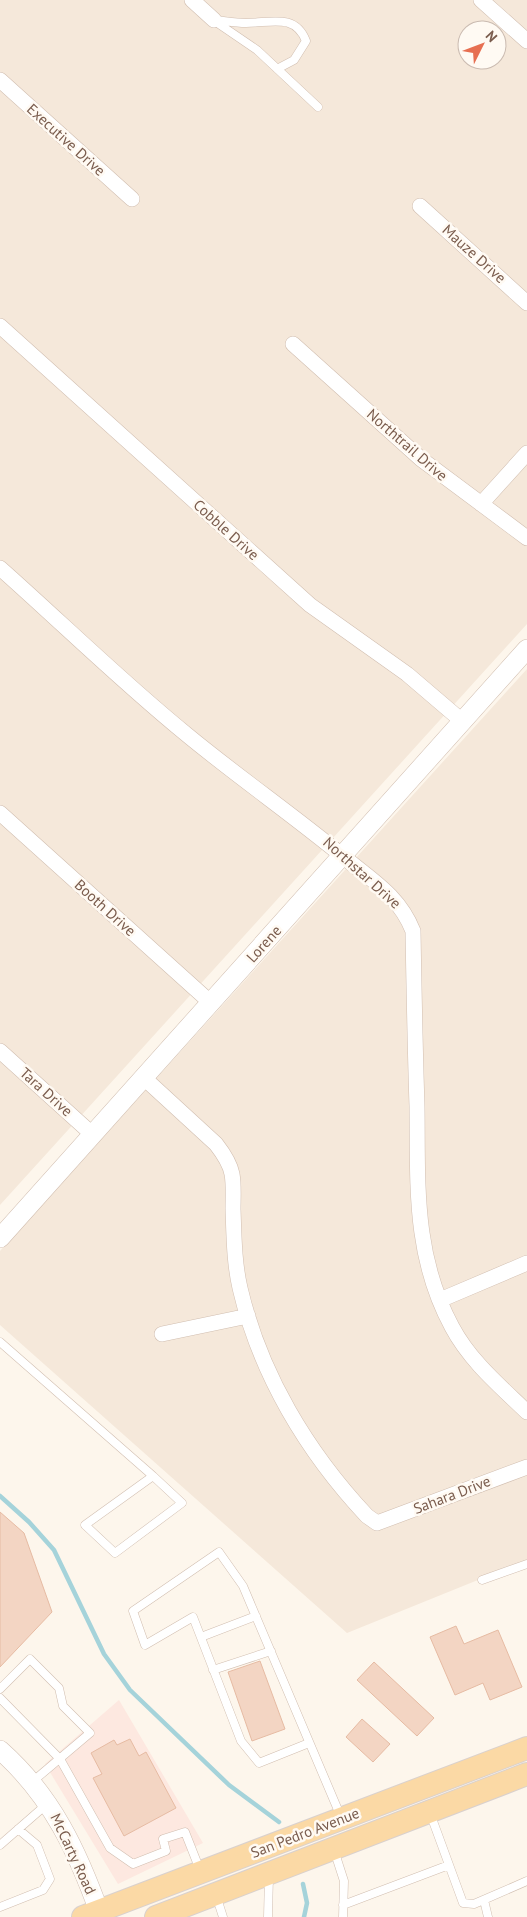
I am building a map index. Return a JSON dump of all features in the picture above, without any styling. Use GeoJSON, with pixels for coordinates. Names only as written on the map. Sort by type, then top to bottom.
{"type":"FeatureCollection","features":[{"type":"Feature","properties":{"kind":"main road","name":"San Pedro Avenue"},"geometry":{"type":"LineString","coordinates":[[94,1915],[201,1872],[527,1748]]}},
{"type":"Feature","properties":{"kind":"main road","name":"San Pedro Avenue"},"geometry":{"type":"LineString","coordinates":[[156,1917],[182,1912],[216,1894],[527,1774]]}},
{"type":"Feature","properties":{"kind":"main road"},"geometry":{"type":"LineString","coordinates":[[421,1788],[429,1811]]}},
{"type":"Feature","properties":{"kind":"street"},"geometry":{"type":"LineString","coordinates":[[192,0],[214,20]]}},
{"type":"Feature","properties":{"kind":"street"},"geometry":{"type":"LineString","coordinates":[[481,0],[527,41]]}},
{"type":"Feature","properties":{"kind":"street","name":"Executive Drive"},"geometry":{"type":"LineString","coordinates":[[0,80],[132,199]]}},
{"type":"Feature","properties":{"kind":"street","name":"Mauze Drive"},"geometry":{"type":"LineString","coordinates":[[420,206],[527,303]]}},
{"type":"Feature","properties":{"kind":"street","name":"Cobble Drive"},"geometry":{"type":"LineString","coordinates":[[0,326],[310,605],[407,674],[462,721]]}},
{"type":"Feature","properties":{"kind":"street","name":"Northtrail Drive"},"geometry":{"type":"LineString","coordinates":[[293,344],[421,460],[527,538]]}},
{"type":"Feature","properties":{"kind":"street"},"geometry":{"type":"LineString","coordinates":[[481,504],[527,453]]}},
{"type":"Feature","properties":{"kind":"street","name":"Northstar Drive"},"geometry":{"type":"LineString","coordinates":[[0,568],[184,733],[236,775],[314,830],[390,895],[405,912],[413,931],[420,1232],[424,1253],[452,1328],[483,1370],[527,1412]]}},
{"type":"Feature","properties":{"kind":"street","name":"Lorene"},"geometry":{"type":"LineString","coordinates":[[0,1238],[527,649]]}},
{"type":"Feature","properties":{"kind":"street","name":"Booth Drive"},"geometry":{"type":"LineString","coordinates":[[0,813],[210,1002]]}},
{"type":"Feature","properties":{"kind":"street","name":"Tara Drive"},"geometry":{"type":"LineString","coordinates":[[0,1051],[92,1134]]}},
{"type":"Feature","properties":{"kind":"street"},"geometry":{"type":"LineString","coordinates":[[143,1077],[216,1144],[224,1155],[232,1174],[234,1245],[240,1288],[248,1316],[162,1334]]}},
{"type":"Feature","properties":{"kind":"street"},"geometry":{"type":"LineString","coordinates":[[440,1300],[527,1263]]}},
{"type":"Feature","properties":{"kind":"street","name":"Sahara Drive"},"geometry":{"type":"LineString","coordinates":[[248,1316],[269,1372],[292,1418],[311,1447],[354,1502],[377,1523],[527,1466]]}},
{"type":"Feature","properties":{"kind":"street","name":"McCarty Road"},"geometry":{"type":"LineString","coordinates":[[0,1750],[32,1782],[48,1803],[70,1842],[94,1915]]}},
{"type":"Feature","properties":{"kind":"lane"},"geometry":{"type":"LineString","coordinates":[[214,20],[238,35],[318,107]]}},
{"type":"Feature","properties":{"kind":"lane"},"geometry":{"type":"LineString","coordinates":[[214,20],[244,23],[290,22],[301,29],[306,41],[294,60],[277,69]]}},
{"type":"Feature","properties":{"kind":"lane"},"geometry":{"type":"LineString","coordinates":[[0,1342],[153,1476],[182,1502],[115,1553],[85,1525],[153,1476]]}},
{"type":"Feature","properties":{"kind":"lane"},"geometry":{"type":"LineString","coordinates":[[309,1743],[260,1763],[241,1741],[193,1617],[145,1645],[133,1611],[220,1552],[243,1586],[342,1819]]}},
{"type":"Feature","properties":{"kind":"lane"},"geometry":{"type":"LineString","coordinates":[[482,1580],[527,1564]]}},
{"type":"Feature","properties":{"kind":"lane"},"geometry":{"type":"LineString","coordinates":[[201,1637],[256,1616]]}},
{"type":"Feature","properties":{"kind":"lane"},"geometry":{"type":"LineString","coordinates":[[213,1670],[271,1651]]}},
{"type":"Feature","properties":{"kind":"lane"},"geometry":{"type":"LineString","coordinates":[[0,1689],[30,1659],[60,1688],[63,1706],[90,1733],[32,1782]]}},
{"type":"Feature","properties":{"kind":"lane"},"geometry":{"type":"LineString","coordinates":[[0,1698],[60,1759],[110,1848],[133,1864],[166,1851],[163,1839],[185,1832],[201,1872]]}},
{"type":"Feature","properties":{"kind":"lane"},"geometry":{"type":"LineString","coordinates":[[0,1846],[48,1803]]}},
{"type":"Feature","properties":{"kind":"lane"},"geometry":{"type":"LineString","coordinates":[[429,1811],[463,1903],[474,1904],[527,1881]]}},
{"type":"Feature","properties":{"kind":"lane"},"geometry":{"type":"LineString","coordinates":[[0,1907],[43,1890],[50,1879],[37,1845],[18,1830]]}},
{"type":"Feature","properties":{"kind":"lane"},"geometry":{"type":"LineString","coordinates":[[333,1848],[344,1881],[343,1917]]}},
{"type":"Feature","properties":{"kind":"lane"},"geometry":{"type":"LineString","coordinates":[[343,1905],[449,1865]]}},
{"type":"Feature","properties":{"kind":"lane"},"geometry":{"type":"LineString","coordinates":[[268,1917],[269,1873]]}},
{"type":"Feature","properties":{"kind":"lane"},"geometry":{"type":"LineString","coordinates":[[216,1894],[223,1917]]}},
{"type":"Feature","properties":{"kind":"lane"},"geometry":{"type":"LineString","coordinates":[[484,1900],[488,1917]]}},
{"type":"Feature","properties":{"kind":"shaded area"},"geometry":{"type":"Polygon","coordinates":[[[0,0],[527,0],[527,624],[0,1205],[0,0]]]}},
{"type":"Feature","properties":{"kind":"shaded area"},"geometry":{"type":"Polygon","coordinates":[[[527,669],[527,1560],[347,1633],[0,1325],[0,1251],[527,669]]]}},
{"type":"Feature","properties":{"kind":"shaded area"},"geometry":{"type":"Polygon","coordinates":[[[119,1700],[203,1843],[118,1884],[45,1764],[119,1700]]]}},
{"type":"Feature","properties":{"kind":"building"},"geometry":{"type":"Polygon","coordinates":[[[0,1512],[24,1533],[52,1612],[0,1667],[0,1512]]]}},
{"type":"Feature","properties":{"kind":"building"},"geometry":{"type":"Polygon","coordinates":[[[456,1626],[464,1644],[498,1630],[522,1687],[490,1700],[483,1683],[455,1695],[430,1637],[456,1626]]]}},
{"type":"Feature","properties":{"kind":"building"},"geometry":{"type":"Polygon","coordinates":[[[260,1661],[285,1729],[252,1741],[228,1672],[260,1661]]]}},
{"type":"Feature","properties":{"kind":"building"},"geometry":{"type":"Polygon","coordinates":[[[374,1662],[434,1718],[417,1736],[357,1680],[374,1662]]]}},
{"type":"Feature","properties":{"kind":"building"},"geometry":{"type":"Polygon","coordinates":[[[362,1719],[390,1744],[373,1762],[346,1737],[362,1719]]]}},
{"type":"Feature","properties":{"kind":"building"},"geometry":{"type":"Polygon","coordinates":[[[130,1739],[139,1756],[146,1752],[176,1808],[124,1836],[93,1778],[102,1774],[91,1753],[114,1740],[117,1745],[130,1739]]]}},
{"type":"Feature","properties":{"kind":"waterway"},"geometry":{"type":"LineString","coordinates":[[0,1496],[29,1522],[54,1550],[104,1654],[130,1690],[229,1785],[279,1822]]}},
{"type":"Feature","properties":{"kind":"waterway"},"geometry":{"type":"LineString","coordinates":[[303,1884],[307,1903],[304,1917]]}}]}
